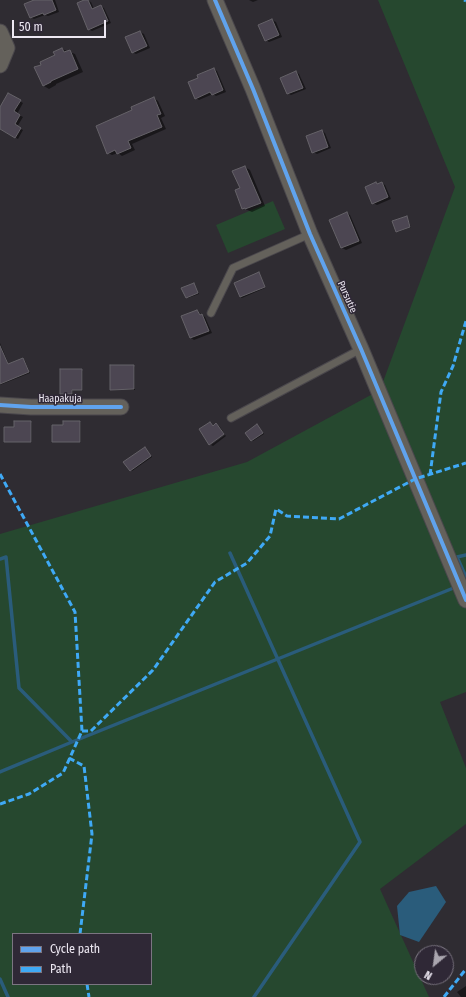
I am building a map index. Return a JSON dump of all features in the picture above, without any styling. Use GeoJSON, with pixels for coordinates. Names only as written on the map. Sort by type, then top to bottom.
{"type":"FeatureCollection","features":[{"type":"Feature","properties":{"kind":"street","name":"Pursutie"},"geometry":{"type":"LineString","coordinates":[[215,0],[253,89],[310,234],[361,349],[466,600]]}},
{"type":"Feature","properties":{"kind":"street"},"geometry":{"type":"LineString","coordinates":[[0,32],[7,48],[0,65]]}},
{"type":"Feature","properties":{"kind":"street","name":"Haapakuja"},"geometry":{"type":"LineString","coordinates":[[0,406],[121,407]]}},
{"type":"Feature","properties":{"kind":"lane"},"geometry":{"type":"LineString","coordinates":[[211,313],[233,268],[310,234]]}},
{"type":"Feature","properties":{"kind":"lane"},"geometry":{"type":"LineString","coordinates":[[231,418],[361,349]]}},
{"type":"Feature","properties":{"kind":"green space"},"geometry":{"type":"Polygon","coordinates":[[[378,0],[466,0],[466,692],[440,702],[466,768],[466,824],[380,889],[414,964],[414,985],[424,985],[429,997],[0,997],[0,534],[247,462],[380,390],[455,187],[378,0]]]}},
{"type":"Feature","properties":{"kind":"green space"},"geometry":{"type":"Polygon","coordinates":[[[273,201],[285,229],[228,253],[216,225],[273,201]]]}},
{"type":"Feature","properties":{"kind":"water"},"geometry":{"type":"Polygon","coordinates":[[[436,886],[446,902],[419,942],[400,935],[397,906],[409,892],[436,886]]]}},
{"type":"Feature","properties":{"kind":"building"},"geometry":{"type":"Polygon","coordinates":[[[34,0],[52,0],[56,10],[44,15],[43,13],[30,18],[24,4],[34,0]]]}},
{"type":"Feature","properties":{"kind":"building"},"geometry":{"type":"Polygon","coordinates":[[[88,0],[92,9],[101,5],[108,21],[88,30],[77,3],[88,0]]]}},
{"type":"Feature","properties":{"kind":"building"},"geometry":{"type":"Polygon","coordinates":[[[272,19],[279,35],[265,41],[258,25],[272,19]]]}},
{"type":"Feature","properties":{"kind":"building"},"geometry":{"type":"Polygon","coordinates":[[[140,31],[147,46],[132,53],[125,37],[140,31]]]}},
{"type":"Feature","properties":{"kind":"building"},"geometry":{"type":"Polygon","coordinates":[[[62,48],[64,52],[70,50],[78,69],[43,86],[34,67],[41,65],[40,62],[55,55],[53,52],[62,48]]]}},
{"type":"Feature","properties":{"kind":"building"},"geometry":{"type":"Polygon","coordinates":[[[214,68],[223,90],[212,95],[210,92],[195,99],[188,82],[198,78],[197,75],[214,68]]]}},
{"type":"Feature","properties":{"kind":"building"},"geometry":{"type":"Polygon","coordinates":[[[296,71],[303,88],[287,94],[280,78],[296,71]]]}},
{"type":"Feature","properties":{"kind":"building"},"geometry":{"type":"Polygon","coordinates":[[[8,93],[21,100],[14,111],[20,115],[15,124],[21,128],[15,138],[0,129],[0,107],[8,93]]]}},
{"type":"Feature","properties":{"kind":"building"},"geometry":{"type":"Polygon","coordinates":[[[154,97],[161,114],[157,115],[162,127],[128,141],[131,148],[117,154],[115,150],[107,154],[96,126],[132,110],[131,107],[154,97]]]}},
{"type":"Feature","properties":{"kind":"building"},"geometry":{"type":"Polygon","coordinates":[[[322,130],[328,147],[312,153],[306,136],[322,130]]]}},
{"type":"Feature","properties":{"kind":"building"},"geometry":{"type":"Polygon","coordinates":[[[245,166],[261,203],[242,209],[235,190],[240,188],[232,171],[245,166]]]}},
{"type":"Feature","properties":{"kind":"building"},"geometry":{"type":"Polygon","coordinates":[[[376,182],[377,184],[382,182],[388,197],[372,204],[365,187],[376,182]]]}},
{"type":"Feature","properties":{"kind":"building"},"geometry":{"type":"Polygon","coordinates":[[[347,212],[359,241],[341,248],[329,220],[347,212]]]}},
{"type":"Feature","properties":{"kind":"building"},"geometry":{"type":"Polygon","coordinates":[[[407,216],[410,227],[396,232],[392,221],[407,216]]]}},
{"type":"Feature","properties":{"kind":"building"},"geometry":{"type":"Polygon","coordinates":[[[259,272],[265,287],[240,297],[234,283],[259,272]]]}},
{"type":"Feature","properties":{"kind":"building"},"geometry":{"type":"Polygon","coordinates":[[[194,283],[198,293],[186,298],[181,288],[194,283]]]}},
{"type":"Feature","properties":{"kind":"building"},"geometry":{"type":"Polygon","coordinates":[[[197,310],[200,315],[202,314],[209,331],[190,338],[181,316],[197,310]]]}},
{"type":"Feature","properties":{"kind":"building"},"geometry":{"type":"Polygon","coordinates":[[[0,346],[8,364],[23,358],[29,372],[0,384],[0,346]]]}},
{"type":"Feature","properties":{"kind":"building"},"geometry":{"type":"Polygon","coordinates":[[[110,365],[134,365],[134,389],[110,390],[110,365]]]}},
{"type":"Feature","properties":{"kind":"building"},"geometry":{"type":"Polygon","coordinates":[[[60,369],[82,369],[82,390],[72,390],[72,394],[60,394],[60,369]]]}},
{"type":"Feature","properties":{"kind":"building"},"geometry":{"type":"Polygon","coordinates":[[[14,421],[31,421],[31,442],[4,442],[4,427],[14,427],[14,421]]]}},
{"type":"Feature","properties":{"kind":"building"},"geometry":{"type":"Polygon","coordinates":[[[63,421],[80,421],[80,442],[52,442],[52,425],[63,425],[63,421]]]}},
{"type":"Feature","properties":{"kind":"building"},"geometry":{"type":"Polygon","coordinates":[[[210,422],[213,426],[216,423],[224,434],[209,445],[199,429],[210,422]]]}},
{"type":"Feature","properties":{"kind":"building"},"geometry":{"type":"Polygon","coordinates":[[[257,424],[263,433],[251,441],[245,433],[257,424]]]}},
{"type":"Feature","properties":{"kind":"building"},"geometry":{"type":"Polygon","coordinates":[[[145,447],[151,456],[130,471],[123,462],[145,447]]]}},
{"type":"Feature","properties":{"kind":"waterway"},"geometry":{"type":"LineString","coordinates":[[230,553],[360,842],[254,997]]}},
{"type":"Feature","properties":{"kind":"waterway"},"geometry":{"type":"LineString","coordinates":[[466,555],[457,557],[466,577]]}},
{"type":"Feature","properties":{"kind":"waterway"},"geometry":{"type":"LineString","coordinates":[[0,559],[6,557],[19,688],[72,742],[456,587]]}},
{"type":"Feature","properties":{"kind":"waterway"},"geometry":{"type":"LineString","coordinates":[[0,772],[72,742]]}},
{"type":"Feature","properties":{"kind":"waterway"},"geometry":{"type":"LineString","coordinates":[[0,979],[8,997]]}},
{"type":"Feature","properties":{"kind":"marked path"},"geometry":{"type":"LineString","coordinates":[[430,475],[441,392],[453,366],[466,321]]}},
{"type":"Feature","properties":{"kind":"marked path"},"geometry":{"type":"LineString","coordinates":[[82,731],[91,731],[153,670],[215,582],[247,563],[270,536],[276,509],[287,516],[339,519],[415,479],[466,463]]}},
{"type":"Feature","properties":{"kind":"marked path"},"geometry":{"type":"LineString","coordinates":[[0,474],[75,612],[82,731],[63,773],[29,794],[0,804]]}},
{"type":"Feature","properties":{"kind":"marked path"},"geometry":{"type":"LineString","coordinates":[[69,758],[84,766],[92,834],[80,933]]}},
{"type":"Feature","properties":{"kind":"marked path"},"geometry":{"type":"LineString","coordinates":[[444,997],[466,969]]}},
{"type":"Feature","properties":{"kind":"marked path"},"geometry":{"type":"LineString","coordinates":[[87,985],[89,997]]}},
{"type":"Feature","properties":{"kind":"cycle path"},"geometry":{"type":"LineString","coordinates":[[215,0],[253,89],[310,234],[361,349],[466,600]]}},
{"type":"Feature","properties":{"kind":"cycle path"},"geometry":{"type":"LineString","coordinates":[[0,405],[31,407],[121,407]]}}]}
